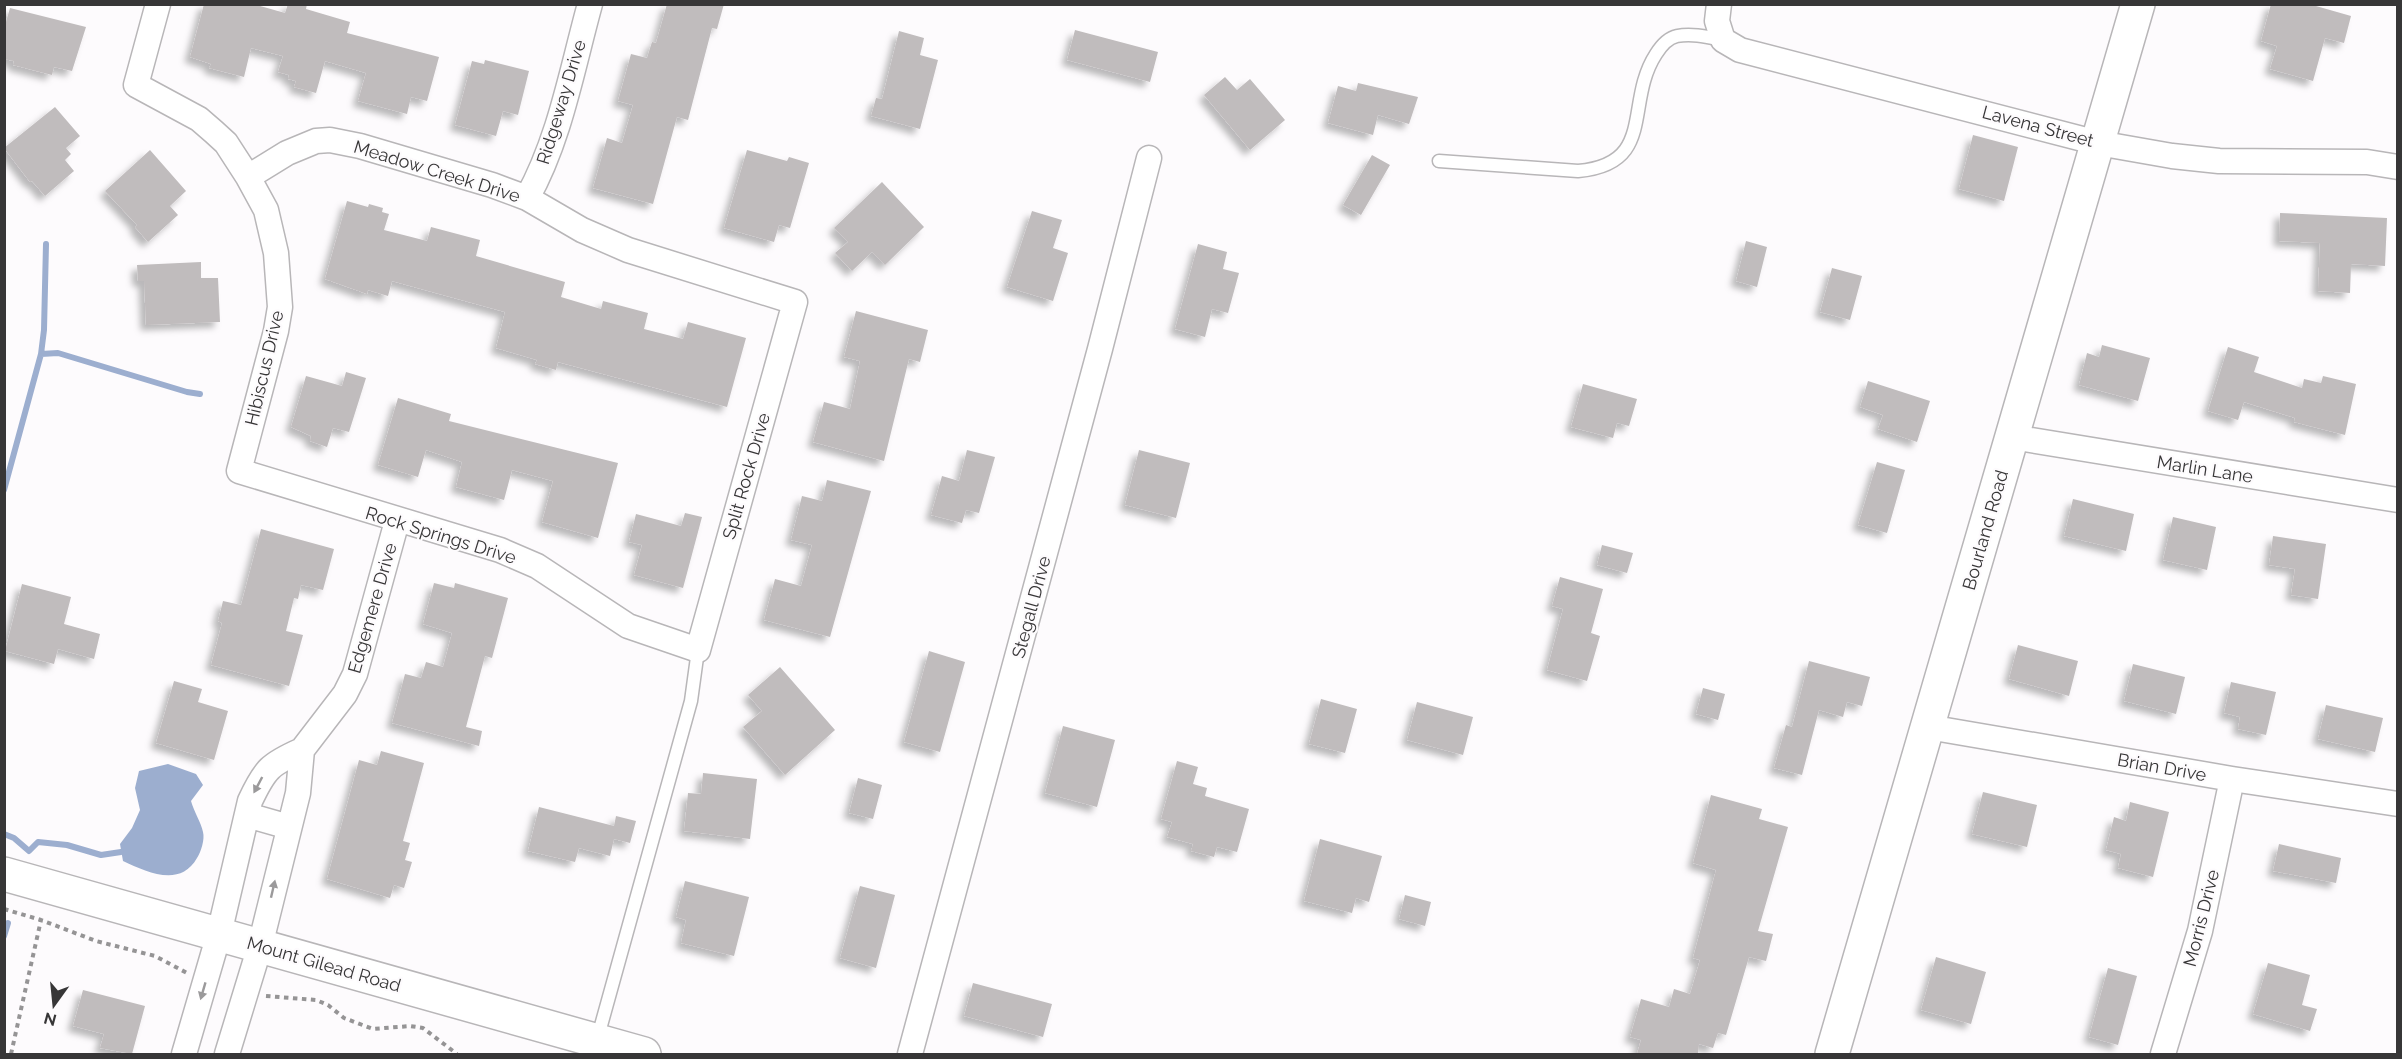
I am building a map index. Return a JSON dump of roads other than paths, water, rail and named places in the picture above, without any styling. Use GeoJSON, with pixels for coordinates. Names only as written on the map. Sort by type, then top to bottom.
{"type":"FeatureCollection","features":[{"type":"Feature","properties":{"kind":"main road","name":"Bourland Road"},"geometry":{"type":"LineString","coordinates":[[1832,1054],[2138,4]]}},
{"type":"Feature","properties":{"kind":"main road","name":"Mount Gilead Road"},"geometry":{"type":"LineString","coordinates":[[4,874],[644,1054]]}},
{"type":"Feature","properties":{"kind":"street","name":"Hibiscus Drive"},"geometry":{"type":"LineString","coordinates":[[158,4],[136,85],[199,119],[226,143],[266,210],[276,253],[280,307],[276,331],[238,471]]}},
{"type":"Feature","properties":{"kind":"street","name":"Ridgeway Drive"},"geometry":{"type":"LineString","coordinates":[[527,198],[539,176],[554,136],[590,4]]}},
{"type":"Feature","properties":{"kind":"street"},"geometry":{"type":"LineString","coordinates":[[1719,4],[1717,21],[1723,40]]}},
{"type":"Feature","properties":{"kind":"street","name":"Lavena Street"},"geometry":{"type":"LineString","coordinates":[[1723,40],[1740,50],[2098,143],[2172,156],[2219,161],[2367,162],[2397,167]]}},
{"type":"Feature","properties":{"kind":"street","name":"Meadow Creek Drive"},"geometry":{"type":"LineString","coordinates":[[248,177],[287,153],[316,141],[330,141],[470,177],[527,198],[582,230],[628,250],[795,302]]}},
{"type":"Feature","properties":{"kind":"street","name":"Stegall Drive"},"geometry":{"type":"LineString","coordinates":[[910,1054],[1100,349],[1149,158]]}},
{"type":"Feature","properties":{"kind":"street","name":"Split Rock Drive"},"geometry":{"type":"LineString","coordinates":[[698,650],[795,302]]}},
{"type":"Feature","properties":{"kind":"street","name":"Marlin Lane"},"geometry":{"type":"LineString","coordinates":[[2012,437],[2397,501]]}},
{"type":"Feature","properties":{"kind":"street","name":"Rock Springs Drive"},"geometry":{"type":"LineString","coordinates":[[238,471],[397,521],[478,543],[520,559],[628,626],[698,650]]}},
{"type":"Feature","properties":{"kind":"street","name":"Edgemere Drive"},"geometry":{"type":"LineString","coordinates":[[184,1054],[219,934],[247,815],[260,781],[274,762],[302,750],[345,694],[355,674],[397,521]]}},
{"type":"Feature","properties":{"kind":"street","name":"Brian Drive"},"geometry":{"type":"LineString","coordinates":[[1928,727],[2232,779],[2397,804]]}},
{"type":"Feature","properties":{"kind":"street"},"geometry":{"type":"LineString","coordinates":[[227,1054],[260,946],[298,793],[302,750]]}},
{"type":"Feature","properties":{"kind":"street","name":"Morris Drive"},"geometry":{"type":"LineString","coordinates":[[2163,1054],[2200,931],[2232,779]]}},
{"type":"Feature","properties":{"kind":"street"},"geometry":{"type":"LineString","coordinates":[[247,815],[289,827]]}},
{"type":"Feature","properties":{"kind":"lane"},"geometry":{"type":"LineString","coordinates":[[1439,161],[1578,171],[1598,170],[1616,162],[1627,150],[1635,130],[1641,87],[1647,67],[1662,45],[1674,37],[1692,35],[1723,40]]}},
{"type":"Feature","properties":{"kind":"lane"},"geometry":{"type":"LineString","coordinates":[[597,1041],[691,701],[698,650]]}},
{"type":"Feature","properties":{"kind":"water"},"geometry":{"type":"Polygon","coordinates":[[[168,764],[196,774],[203,785],[191,801],[201,824],[203,838],[197,858],[190,867],[182,873],[163,875],[123,861],[120,844],[132,828],[140,810],[135,788],[139,771],[168,764]]]}},
{"type":"Feature","properties":{"kind":"waterway"},"geometry":{"type":"LineString","coordinates":[[4,490],[41,354],[44,330],[46,244]]}},
{"type":"Feature","properties":{"kind":"waterway"},"geometry":{"type":"LineString","coordinates":[[41,354],[58,353],[200,394]]}},
{"type":"Feature","properties":{"kind":"waterway"},"geometry":{"type":"LineString","coordinates":[[4,834],[14,838],[29,851],[38,842],[67,845],[101,855],[121,852]]}},
{"type":"Feature","properties":{"kind":"waterway"},"geometry":{"type":"LineString","coordinates":[[4,936],[8,923]]}}]}
